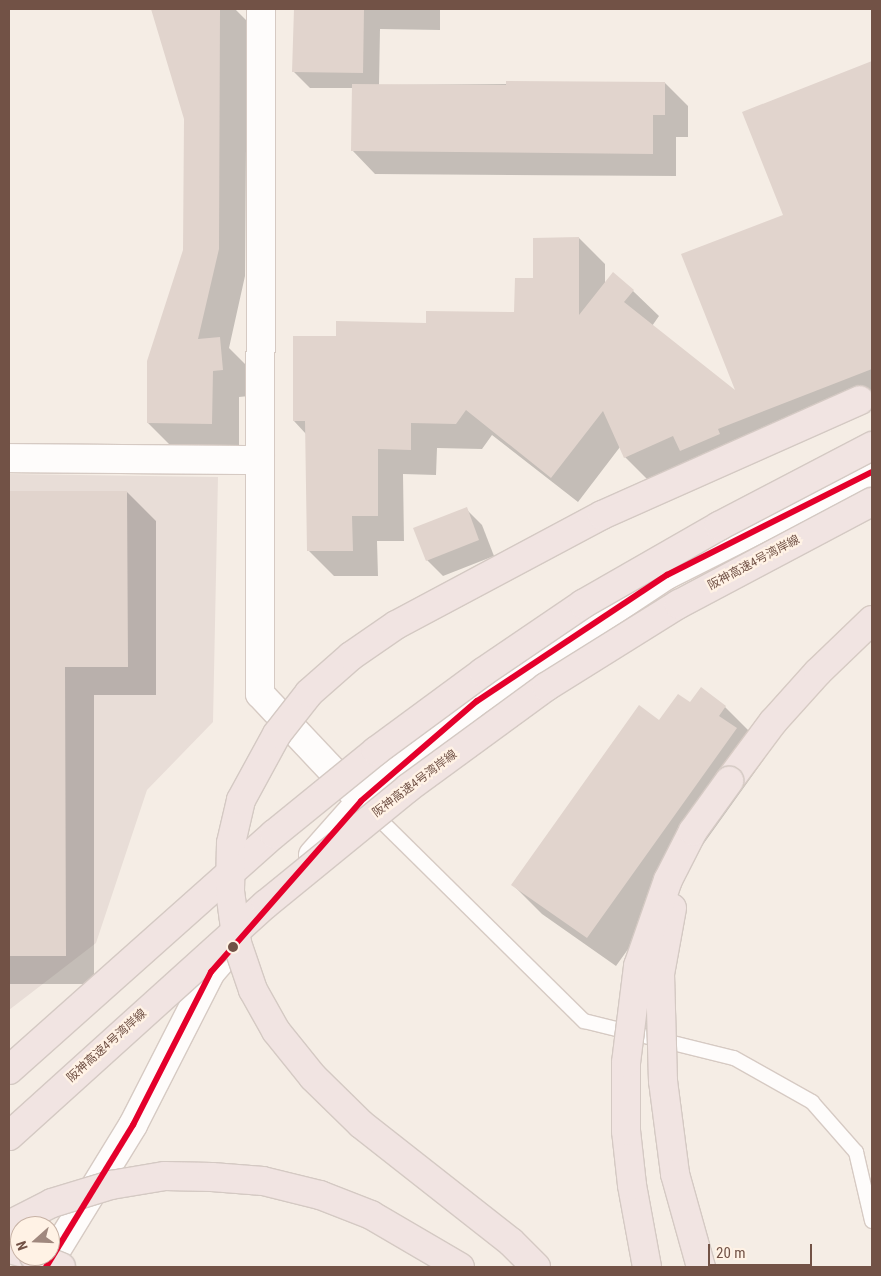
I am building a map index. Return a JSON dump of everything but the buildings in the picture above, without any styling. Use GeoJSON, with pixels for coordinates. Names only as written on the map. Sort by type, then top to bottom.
{"type":"FeatureCollection","features":[{"type":"Feature","properties":{"kind":"highway"},"geometry":{"type":"LineString","coordinates":[[536,1267],[511,1242],[361,1124],[312,1077],[276,1031],[253,990],[237,943],[230,891],[231,843],[241,800],[277,734],[309,693],[351,656],[396,626],[602,515],[872,396]]}},
{"type":"Feature","properties":{"kind":"highway"},"geometry":{"type":"LineString","coordinates":[[9,1070],[274,834],[376,751],[483,672],[583,604],[719,526],[872,446]]}},
{"type":"Feature","properties":{"kind":"highway","name":"阪神高速4号湾岸線"},"geometry":{"type":"LineString","coordinates":[[9,1136],[266,904],[408,788],[546,687],[679,604],[872,502]]}},
{"type":"Feature","properties":{"kind":"highway"},"geometry":{"type":"LineString","coordinates":[[647,1267],[632,1185],[626,1131],[629,1017],[638,966],[668,880],[693,831],[729,781],[798,694],[872,620]]}},
{"type":"Feature","properties":{"kind":"highway"},"geometry":{"type":"LineString","coordinates":[[700,1267],[679,1190],[671,1146],[663,1082],[660,974],[667,928],[681,878],[699,833],[729,781]]}},
{"type":"Feature","properties":{"kind":"highway"},"geometry":{"type":"LineString","coordinates":[[9,1225],[52,1203],[111,1184],[165,1176],[263,1181],[320,1195],[371,1215],[460,1267]]}},
{"type":"Feature","properties":{"kind":"street"},"geometry":{"type":"LineString","coordinates":[[261,9],[260,694],[361,801]]}},
{"type":"Feature","properties":{"kind":"street"},"geometry":{"type":"LineString","coordinates":[[9,458],[260,460]]}},
{"type":"Feature","properties":{"kind":"street"},"geometry":{"type":"LineString","coordinates":[[46,1267],[133,1125],[210,972],[361,801],[477,701],[667,576],[872,472]]}},
{"type":"Feature","properties":{"kind":"lane"},"geometry":{"type":"LineString","coordinates":[[361,801],[584,1021],[734,1058],[812,1102],[856,1152],[872,1221]]}},
{"type":"Feature","properties":{"kind":"shaded area"},"geometry":{"type":"Polygon","coordinates":[[[9,474],[218,477],[213,722],[147,790],[96,943],[9,1010],[9,474]]]}},
{"type":"Feature","properties":{"kind":"transit line"},"geometry":{"type":"LineString","coordinates":[[46,1267],[133,1125],[211,972],[361,801],[477,701],[667,575],[872,472]]}}]}
